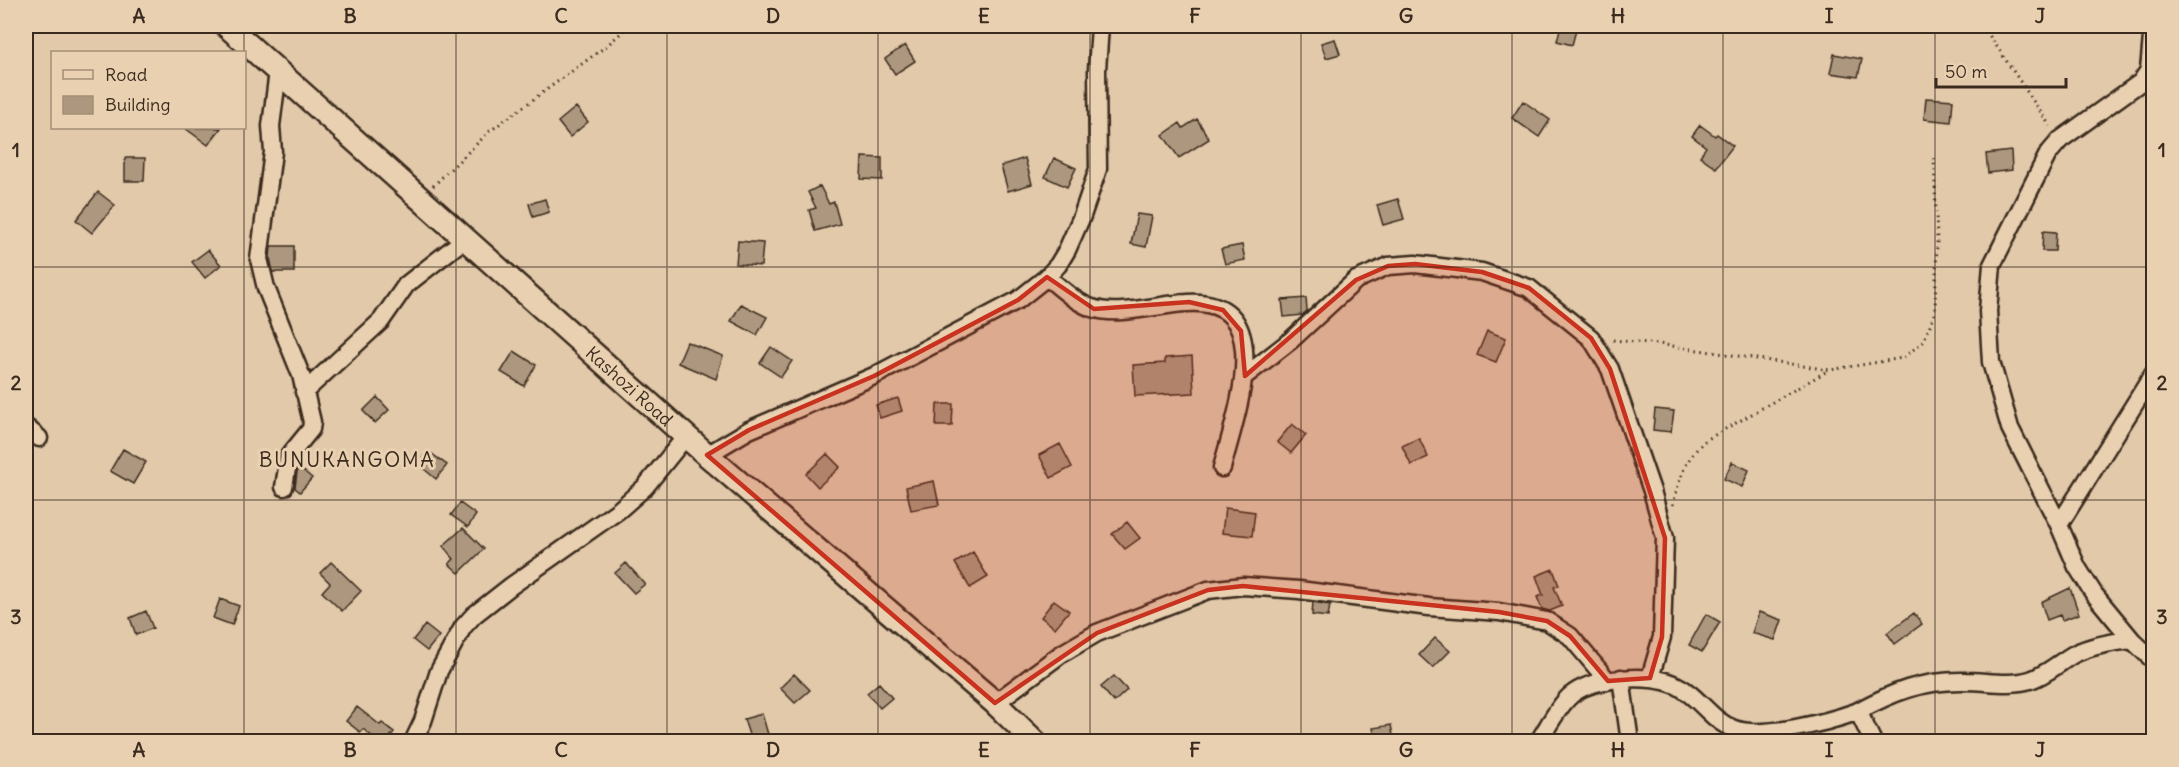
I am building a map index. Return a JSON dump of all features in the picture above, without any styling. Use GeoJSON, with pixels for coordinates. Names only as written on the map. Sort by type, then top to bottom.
{"type":"FeatureCollection","features":[{"type":"Feature","properties":{"kind":"main road","name":"Kashozi Road"},"geometry":{"type":"LineString","coordinates":[[227,26],[707,454],[995,703],[1035,741]]}},
{"type":"Feature","properties":{"kind":"street"},"geometry":{"type":"LineString","coordinates":[[707,454],[748,430],[895,365],[1018,300],[1047,277],[1067,250],[1098,170],[1096,70],[1100,26]]}},
{"type":"Feature","properties":{"kind":"street"},"geometry":{"type":"LineString","coordinates":[[2153,26],[2149,70],[2140,82],[2060,140],[2048,154],[1992,265],[1988,311],[1991,362],[2010,428],[2059,525],[2077,567],[2094,594],[2132,640],[2154,662]]}},
{"type":"Feature","properties":{"kind":"street"},"geometry":{"type":"LineString","coordinates":[[278,71],[271,126],[273,152],[260,260],[267,288],[301,375],[312,422],[311,429],[289,456],[284,487]]}},
{"type":"Feature","properties":{"kind":"street"},"geometry":{"type":"LineString","coordinates":[[304,392],[381,321],[406,285],[466,238]]}},
{"type":"Feature","properties":{"kind":"street"},"geometry":{"type":"LineString","coordinates":[[1245,376],[1290,341],[1356,280],[1388,266],[1415,264],[1482,272],[1529,288],[1591,338],[1611,369],[1652,491],[1665,538],[1662,637],[1650,678]]}},
{"type":"Feature","properties":{"kind":"street"},"geometry":{"type":"LineString","coordinates":[[1047,277],[1079,302],[1094,309],[1148,308],[1189,302],[1209,304],[1234,317],[1246,350],[1245,376],[1222,468]]}},
{"type":"Feature","properties":{"kind":"street"},"geometry":{"type":"LineString","coordinates":[[2059,525],[2154,373]]}},
{"type":"Feature","properties":{"kind":"street"},"geometry":{"type":"LineString","coordinates":[[26,427],[39,438]]}},
{"type":"Feature","properties":{"kind":"street"},"geometry":{"type":"LineString","coordinates":[[413,741],[423,721],[439,672],[463,627],[474,615],[511,586],[619,510],[645,487],[687,435]]}},
{"type":"Feature","properties":{"kind":"street"},"geometry":{"type":"LineString","coordinates":[[995,703],[1061,654],[1097,633],[1208,590],[1243,586],[1299,590],[1429,607],[1499,612],[1547,621],[1570,636],[1615,680],[1630,741]]}},
{"type":"Feature","properties":{"kind":"street"},"geometry":{"type":"LineString","coordinates":[[1538,741],[1569,697],[1582,688],[1615,680],[1650,678],[1676,685],[1733,729],[1770,732],[1856,712],[1900,690],[1931,683],[2031,680],[2092,646],[2132,640]]}},
{"type":"Feature","properties":{"kind":"street"},"geometry":{"type":"LineString","coordinates":[[1856,712],[1873,741]]}},
{"type":"Feature","properties":{"kind":"path"},"geometry":{"type":"LineString","coordinates":[[421,198],[490,130],[605,47],[629,26]]}},
{"type":"Feature","properties":{"kind":"path"},"geometry":{"type":"LineString","coordinates":[[1983,26],[2060,140]]}},
{"type":"Feature","properties":{"kind":"path"},"geometry":{"type":"LineString","coordinates":[[1591,338],[1659,344],[1830,370],[1904,358],[1923,342],[1935,314],[1937,241],[1934,158]]}},
{"type":"Feature","properties":{"kind":"path"},"geometry":{"type":"LineString","coordinates":[[1672,508],[1682,471],[1692,453],[1706,440],[1830,370]]}},
{"type":"Feature","properties":{"kind":"highlighted area"},"geometry":{"type":"Polygon","coordinates":[[[1415,264],[1482,272],[1529,288],[1591,338],[1610,369],[1665,538],[1662,637],[1650,678],[1608,681],[1570,636],[1547,621],[1499,612],[1243,586],[1208,590],[1097,633],[995,703],[707,455],[749,430],[874,376],[1018,300],[1047,277],[1094,309],[1189,302],[1223,310],[1241,331],[1245,376],[1356,280],[1388,266],[1415,264]]]}},
{"type":"Feature","properties":{"kind":"building"},"geometry":{"type":"Polygon","coordinates":[[[1561,26],[1577,26],[1572,45],[1557,41],[1561,26]]]}},
{"type":"Feature","properties":{"kind":"building"},"geometry":{"type":"Polygon","coordinates":[[[1335,39],[1340,54],[1326,58],[1321,43],[1335,39]]]}},
{"type":"Feature","properties":{"kind":"building"},"geometry":{"type":"Polygon","coordinates":[[[905,45],[915,61],[895,74],[885,59],[905,45]]]}},
{"type":"Feature","properties":{"kind":"building"},"geometry":{"type":"Polygon","coordinates":[[[1834,54],[1862,59],[1858,77],[1830,73],[1834,54]]]}},
{"type":"Feature","properties":{"kind":"building"},"geometry":{"type":"Polygon","coordinates":[[[1926,98],[1953,100],[1951,122],[1924,119],[1926,98]]]}},
{"type":"Feature","properties":{"kind":"building"},"geometry":{"type":"Polygon","coordinates":[[[1523,101],[1550,120],[1539,137],[1512,118],[1523,101]]]}},
{"type":"Feature","properties":{"kind":"building"},"geometry":{"type":"Polygon","coordinates":[[[576,107],[588,122],[570,137],[558,122],[576,107]]]}},
{"type":"Feature","properties":{"kind":"building"},"geometry":{"type":"Polygon","coordinates":[[[1197,119],[1209,139],[1179,158],[1163,135],[1180,123],[1183,128],[1197,119]]]}},
{"type":"Feature","properties":{"kind":"building"},"geometry":{"type":"Polygon","coordinates":[[[1700,125],[1733,146],[1716,168],[1700,156],[1706,147],[1692,136],[1700,125]]]}},
{"type":"Feature","properties":{"kind":"building"},"geometry":{"type":"Polygon","coordinates":[[[186,129],[220,129],[208,145],[186,129]]]}},
{"type":"Feature","properties":{"kind":"building"},"geometry":{"type":"Polygon","coordinates":[[[2011,151],[2012,170],[1988,173],[1986,154],[2011,151]]]}},
{"type":"Feature","properties":{"kind":"building"},"geometry":{"type":"Polygon","coordinates":[[[862,157],[882,158],[882,180],[861,179],[862,157]]]}},
{"type":"Feature","properties":{"kind":"building"},"geometry":{"type":"Polygon","coordinates":[[[125,158],[145,158],[144,181],[125,181],[125,158]]]}},
{"type":"Feature","properties":{"kind":"building"},"geometry":{"type":"Polygon","coordinates":[[[1025,158],[1032,184],[1008,191],[1001,166],[1025,158]]]}},
{"type":"Feature","properties":{"kind":"building"},"geometry":{"type":"Polygon","coordinates":[[[1054,158],[1076,168],[1067,187],[1045,177],[1054,158]]]}},
{"type":"Feature","properties":{"kind":"building"},"geometry":{"type":"Polygon","coordinates":[[[820,186],[829,204],[834,202],[840,224],[815,231],[809,210],[816,208],[808,192],[820,186]]]}},
{"type":"Feature","properties":{"kind":"building"},"geometry":{"type":"Polygon","coordinates":[[[98,192],[115,205],[92,233],[76,220],[98,192]]]}},
{"type":"Feature","properties":{"kind":"building"},"geometry":{"type":"Polygon","coordinates":[[[545,199],[549,212],[533,217],[529,204],[545,199]]]}},
{"type":"Feature","properties":{"kind":"building"},"geometry":{"type":"Polygon","coordinates":[[[1398,199],[1404,219],[1383,225],[1377,205],[1398,199]]]}},
{"type":"Feature","properties":{"kind":"building"},"geometry":{"type":"Polygon","coordinates":[[[1137,214],[1152,216],[1146,247],[1131,244],[1137,214]]]}},
{"type":"Feature","properties":{"kind":"building"},"geometry":{"type":"Polygon","coordinates":[[[2043,231],[2056,232],[2055,251],[2042,251],[2043,231]]]}},
{"type":"Feature","properties":{"kind":"building"},"geometry":{"type":"Polygon","coordinates":[[[738,241],[763,243],[761,266],[736,264],[738,241]]]}},
{"type":"Feature","properties":{"kind":"building"},"geometry":{"type":"Polygon","coordinates":[[[1242,245],[1245,260],[1225,264],[1221,249],[1242,245]]]}},
{"type":"Feature","properties":{"kind":"building"},"geometry":{"type":"Polygon","coordinates":[[[271,246],[294,246],[294,272],[273,272],[270,258],[271,246]]]}},
{"type":"Feature","properties":{"kind":"building"},"geometry":{"type":"Polygon","coordinates":[[[208,250],[221,265],[205,278],[192,262],[208,250]]]}},
{"type":"Feature","properties":{"kind":"building"},"geometry":{"type":"Polygon","coordinates":[[[1306,298],[1307,311],[1302,315],[1284,317],[1282,300],[1306,298]]]}},
{"type":"Feature","properties":{"kind":"building"},"geometry":{"type":"Polygon","coordinates":[[[741,304],[767,317],[757,335],[731,321],[741,304]]]}},
{"type":"Feature","properties":{"kind":"building"},"geometry":{"type":"Polygon","coordinates":[[[1487,331],[1506,338],[1496,362],[1477,355],[1487,331]]]}},
{"type":"Feature","properties":{"kind":"building"},"geometry":{"type":"Polygon","coordinates":[[[687,342],[723,356],[716,379],[678,363],[687,342]]]}},
{"type":"Feature","properties":{"kind":"building"},"geometry":{"type":"Polygon","coordinates":[[[771,347],[792,361],[781,377],[760,363],[771,347]]]}},
{"type":"Feature","properties":{"kind":"building"},"geometry":{"type":"Polygon","coordinates":[[[514,351],[536,365],[524,386],[501,372],[514,351]]]}},
{"type":"Feature","properties":{"kind":"building"},"geometry":{"type":"Polygon","coordinates":[[[1192,356],[1194,393],[1135,396],[1133,365],[1165,363],[1165,358],[1192,356]]]}},
{"type":"Feature","properties":{"kind":"building"},"geometry":{"type":"Polygon","coordinates":[[[377,397],[389,410],[375,423],[363,411],[377,397]]]}},
{"type":"Feature","properties":{"kind":"building"},"geometry":{"type":"Polygon","coordinates":[[[898,398],[902,411],[880,418],[876,405],[898,398]]]}},
{"type":"Feature","properties":{"kind":"building"},"geometry":{"type":"Polygon","coordinates":[[[937,404],[953,404],[952,426],[936,426],[937,404]]]}},
{"type":"Feature","properties":{"kind":"building"},"geometry":{"type":"Polygon","coordinates":[[[1655,409],[1674,411],[1671,432],[1653,430],[1655,409]]]}},
{"type":"Feature","properties":{"kind":"building"},"geometry":{"type":"Polygon","coordinates":[[[1292,424],[1306,435],[1291,453],[1277,442],[1292,424]]]}},
{"type":"Feature","properties":{"kind":"building"},"geometry":{"type":"Polygon","coordinates":[[[1419,438],[1428,457],[1411,465],[1402,446],[1419,438]]]}},
{"type":"Feature","properties":{"kind":"building"},"geometry":{"type":"Polygon","coordinates":[[[1060,444],[1072,467],[1051,478],[1039,455],[1060,444]]]}},
{"type":"Feature","properties":{"kind":"building"},"geometry":{"type":"Polygon","coordinates":[[[123,449],[146,462],[133,484],[110,471],[123,449]]]}},
{"type":"Feature","properties":{"kind":"building"},"geometry":{"type":"Polygon","coordinates":[[[428,451],[447,465],[436,479],[418,464],[428,451]]]}},
{"type":"Feature","properties":{"kind":"building"},"geometry":{"type":"Polygon","coordinates":[[[827,454],[840,467],[818,487],[806,474],[827,454]]]}},
{"type":"Feature","properties":{"kind":"building"},"geometry":{"type":"Polygon","coordinates":[[[1732,462],[1749,470],[1742,487],[1724,479],[1732,462]]]}},
{"type":"Feature","properties":{"kind":"building"},"geometry":{"type":"Polygon","coordinates":[[[300,468],[312,478],[300,492],[295,488],[297,472],[300,468]]]}},
{"type":"Feature","properties":{"kind":"building"},"geometry":{"type":"Polygon","coordinates":[[[934,481],[939,505],[911,510],[906,487],[934,481]]]}},
{"type":"Feature","properties":{"kind":"building"},"geometry":{"type":"Polygon","coordinates":[[[460,503],[476,515],[468,527],[451,515],[460,503]]]}},
{"type":"Feature","properties":{"kind":"building"},"geometry":{"type":"Polygon","coordinates":[[[1225,508],[1255,512],[1252,536],[1222,533],[1225,508]]]}},
{"type":"Feature","properties":{"kind":"building"},"geometry":{"type":"Polygon","coordinates":[[[1127,522],[1140,538],[1125,549],[1112,534],[1127,522]]]}},
{"type":"Feature","properties":{"kind":"building"},"geometry":{"type":"Polygon","coordinates":[[[463,528],[484,549],[459,573],[449,564],[454,559],[443,546],[463,528]]]}},
{"type":"Feature","properties":{"kind":"building"},"geometry":{"type":"Polygon","coordinates":[[[973,552],[988,577],[970,588],[955,563],[973,552]]]}},
{"type":"Feature","properties":{"kind":"building"},"geometry":{"type":"Polygon","coordinates":[[[331,562],[361,591],[342,611],[322,592],[330,583],[320,573],[331,562]]]}},
{"type":"Feature","properties":{"kind":"building"},"geometry":{"type":"Polygon","coordinates":[[[626,563],[645,584],[634,593],[615,573],[626,563]]]}},
{"type":"Feature","properties":{"kind":"building"},"geometry":{"type":"Polygon","coordinates":[[[1553,569],[1559,586],[1554,587],[1562,606],[1550,611],[1542,609],[1537,597],[1543,595],[1536,576],[1553,569]]]}},
{"type":"Feature","properties":{"kind":"building"},"geometry":{"type":"Polygon","coordinates":[[[2070,588],[2079,614],[2062,620],[2060,615],[2047,620],[2041,602],[2070,588]]]}},
{"type":"Feature","properties":{"kind":"building"},"geometry":{"type":"Polygon","coordinates":[[[220,599],[239,606],[232,625],[213,618],[220,599]]]}},
{"type":"Feature","properties":{"kind":"building"},"geometry":{"type":"Polygon","coordinates":[[[1054,600],[1069,611],[1055,628],[1041,617],[1054,600]]]}},
{"type":"Feature","properties":{"kind":"building"},"geometry":{"type":"Polygon","coordinates":[[[1313,602],[1330,605],[1328,617],[1312,615],[1313,602]]]}},
{"type":"Feature","properties":{"kind":"building"},"geometry":{"type":"Polygon","coordinates":[[[146,611],[153,628],[136,635],[130,618],[146,611]]]}},
{"type":"Feature","properties":{"kind":"building"},"geometry":{"type":"Polygon","coordinates":[[[1759,612],[1782,620],[1775,640],[1752,633],[1759,612]]]}},
{"type":"Feature","properties":{"kind":"building"},"geometry":{"type":"Polygon","coordinates":[[[1914,613],[1922,624],[1895,644],[1887,633],[1914,613]]]}},
{"type":"Feature","properties":{"kind":"building"},"geometry":{"type":"Polygon","coordinates":[[[1706,614],[1720,622],[1702,652],[1689,645],[1706,614]]]}},
{"type":"Feature","properties":{"kind":"building"},"geometry":{"type":"Polygon","coordinates":[[[425,625],[439,636],[427,651],[413,640],[425,625]]]}},
{"type":"Feature","properties":{"kind":"building"},"geometry":{"type":"Polygon","coordinates":[[[1435,638],[1450,651],[1433,668],[1419,655],[1435,638]]]}},
{"type":"Feature","properties":{"kind":"building"},"geometry":{"type":"Polygon","coordinates":[[[794,674],[810,690],[795,703],[780,688],[794,674]]]}},
{"type":"Feature","properties":{"kind":"building"},"geometry":{"type":"Polygon","coordinates":[[[1114,676],[1127,690],[1114,702],[1101,687],[1114,676]]]}},
{"type":"Feature","properties":{"kind":"building"},"geometry":{"type":"Polygon","coordinates":[[[879,683],[892,698],[880,708],[867,693],[879,683]]]}},
{"type":"Feature","properties":{"kind":"building"},"geometry":{"type":"Polygon","coordinates":[[[357,707],[380,725],[382,723],[394,732],[387,741],[378,741],[363,729],[360,732],[346,721],[357,707]]]}},
{"type":"Feature","properties":{"kind":"building"},"geometry":{"type":"Polygon","coordinates":[[[762,714],[770,741],[751,741],[744,719],[762,714]]]}},
{"type":"Feature","properties":{"kind":"building"},"geometry":{"type":"Polygon","coordinates":[[[1391,725],[1394,740],[1376,741],[1373,728],[1391,725]]]}},
{"type":"Feature","properties":{"kind":"district","name":"BUNUKANGOMA"},"geometry":{"type":"Point","coordinates":[347,459]}}]}
